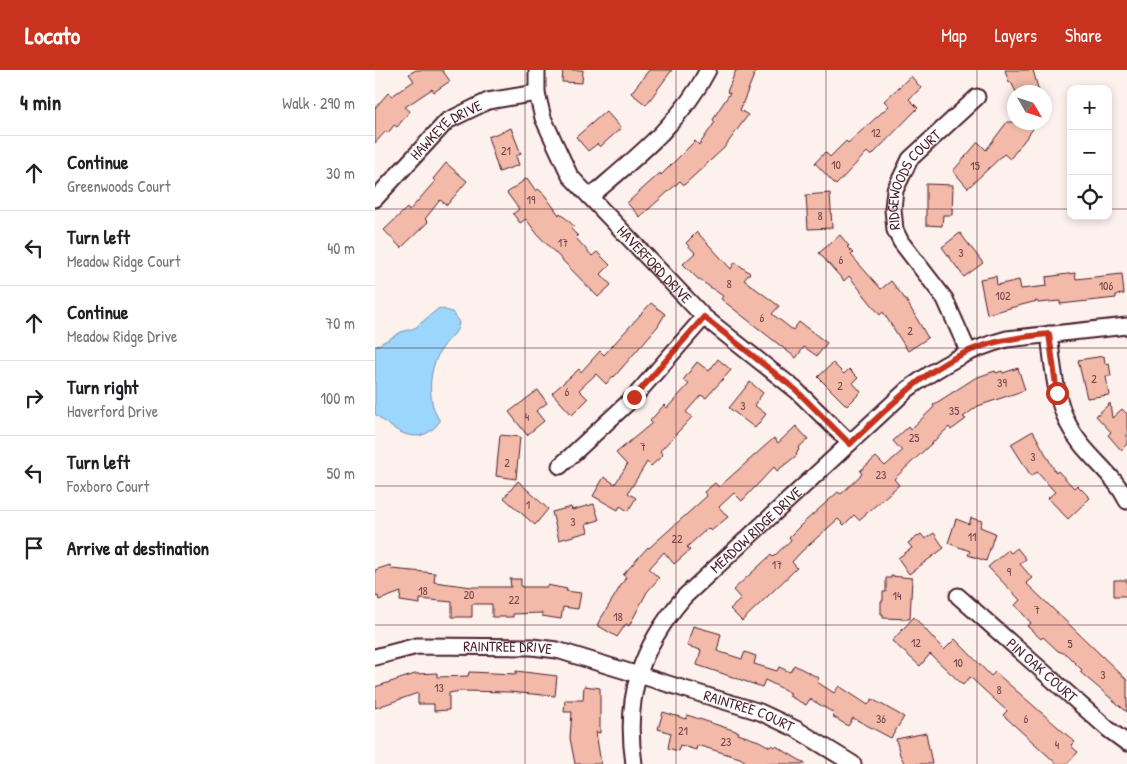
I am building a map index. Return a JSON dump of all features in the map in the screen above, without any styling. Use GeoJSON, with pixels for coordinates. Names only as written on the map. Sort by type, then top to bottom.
{"type":"FeatureCollection","features":[{"type":"Feature","properties":{"kind":"street","name":"HAVERFORD DRIVE"},"geometry":{"type":"LineString","coordinates":[[537,70],[537,93],[543,118],[570,176],[704,317],[796,390],[850,444]]}},
{"type":"Feature","properties":{"kind":"street"},"geometry":{"type":"LineString","coordinates":[[590,197],[668,127],[684,109],[708,70]]}},
{"type":"Feature","properties":{"kind":"street","name":"HAWKEYE DRIVE"},"geometry":{"type":"LineString","coordinates":[[375,199],[447,121],[489,101],[537,93]]}},
{"type":"Feature","properties":{"kind":"street","name":"RIDGEWOODS COURT"},"geometry":{"type":"LineString","coordinates":[[968,351],[945,299],[898,236],[895,230],[893,209],[895,190],[910,159],[977,97]]}},
{"type":"Feature","properties":{"kind":"street"},"geometry":{"type":"LineString","coordinates":[[560,466],[634,397],[704,317]]}},
{"type":"Feature","properties":{"kind":"street","name":"MEADOW RIDGE DRIVE"},"geometry":{"type":"LineString","coordinates":[[634,764],[630,717],[638,673],[657,632],[684,597],[908,389],[948,361],[968,351],[1007,339],[1127,326]]}},
{"type":"Feature","properties":{"kind":"street"},"geometry":{"type":"LineString","coordinates":[[1049,334],[1061,412],[1081,444],[1115,481],[1127,502]]}},
{"type":"Feature","properties":{"kind":"street","name":"PIN OAK COURT"},"geometry":{"type":"LineString","coordinates":[[958,596],[1108,729],[1127,743]]}},
{"type":"Feature","properties":{"kind":"street","name":"RAINTREE DRIVE"},"geometry":{"type":"LineString","coordinates":[[375,658],[417,646],[532,647],[572,653],[638,673]]}},
{"type":"Feature","properties":{"kind":"street","name":"RAINTREE COURT"},"geometry":{"type":"LineString","coordinates":[[638,673],[777,718],[853,764]]}},
{"type":"Feature","properties":{"kind":"water"},"geometry":{"type":"Polygon","coordinates":[[[439,308],[452,312],[459,322],[455,333],[438,355],[432,374],[432,404],[440,421],[432,430],[424,435],[407,435],[375,414],[375,347],[401,332],[415,328],[439,308]]]}},
{"type":"Feature","properties":{"kind":"building"},"geometry":{"type":"Polygon","coordinates":[[[416,70],[442,70],[450,81],[434,92],[432,89],[405,107],[410,111],[397,127],[394,125],[388,133],[386,131],[375,143],[375,108],[388,93],[392,96],[414,81],[409,74],[416,70]]]}},
{"type":"Feature","properties":{"kind":"building"},"geometry":{"type":"Polygon","coordinates":[[[563,70],[583,70],[582,83],[562,82],[563,70]]]}},
{"type":"Feature","properties":{"kind":"building"},"geometry":{"type":"Polygon","coordinates":[[[649,70],[672,70],[646,105],[631,93],[649,70]]]}},
{"type":"Feature","properties":{"kind":"building"},"geometry":{"type":"Polygon","coordinates":[[[736,70],[756,70],[740,110],[748,115],[724,148],[684,185],[680,181],[640,217],[627,203],[660,173],[661,175],[695,141],[699,145],[715,122],[713,120],[716,114],[730,93],[727,92],[736,70]]]}},
{"type":"Feature","properties":{"kind":"building"},"geometry":{"type":"Polygon","coordinates":[[[1005,70],[1033,70],[1037,85],[1012,85],[1011,82],[1009,83],[1005,70]]]}},
{"type":"Feature","properties":{"kind":"building"},"geometry":{"type":"Polygon","coordinates":[[[911,76],[921,88],[909,99],[918,108],[871,156],[867,152],[836,185],[815,163],[825,152],[830,157],[846,141],[848,143],[889,106],[884,101],[911,76]]]}},
{"type":"Feature","properties":{"kind":"building"},"geometry":{"type":"Polygon","coordinates":[[[606,111],[621,128],[600,147],[597,144],[588,151],[576,137],[606,111]]]}},
{"type":"Feature","properties":{"kind":"building"},"geometry":{"type":"Polygon","coordinates":[[[1007,122],[1007,130],[1032,130],[1010,159],[1004,154],[968,188],[953,171],[978,142],[986,150],[1007,122]]]}},
{"type":"Feature","properties":{"kind":"building"},"geometry":{"type":"Polygon","coordinates":[[[511,128],[521,154],[516,156],[519,165],[499,172],[488,137],[511,128]]]}},
{"type":"Feature","properties":{"kind":"building"},"geometry":{"type":"Polygon","coordinates":[[[446,163],[467,181],[447,205],[440,200],[425,219],[428,222],[401,248],[384,230],[407,208],[409,211],[435,181],[433,179],[446,163]]]}},
{"type":"Feature","properties":{"kind":"building"},"geometry":{"type":"Polygon","coordinates":[[[527,178],[536,191],[538,189],[544,194],[559,215],[560,213],[574,226],[571,229],[578,236],[576,238],[592,256],[597,252],[610,265],[601,274],[611,285],[598,297],[538,235],[526,219],[520,223],[513,214],[519,209],[507,193],[527,178]]]}},
{"type":"Feature","properties":{"kind":"building"},"geometry":{"type":"Polygon","coordinates":[[[926,184],[953,185],[952,215],[943,215],[942,226],[926,225],[926,184]]]}},
{"type":"Feature","properties":{"kind":"building"},"geometry":{"type":"Polygon","coordinates":[[[830,193],[832,228],[808,229],[806,195],[830,193]]]}},
{"type":"Feature","properties":{"kind":"building"},"geometry":{"type":"Polygon","coordinates":[[[697,232],[731,269],[735,262],[750,273],[744,280],[779,306],[772,314],[793,330],[799,322],[827,343],[817,356],[804,347],[796,358],[721,299],[723,296],[697,278],[683,264],[695,253],[686,243],[697,232]]]}},
{"type":"Feature","properties":{"kind":"building"},"geometry":{"type":"Polygon","coordinates":[[[960,233],[983,263],[964,277],[942,247],[960,233]]]}},
{"type":"Feature","properties":{"kind":"building"},"geometry":{"type":"Polygon","coordinates":[[[840,235],[853,253],[851,255],[881,289],[891,281],[906,300],[928,338],[908,351],[883,312],[880,315],[849,276],[844,281],[819,253],[840,235]]]}},
{"type":"Feature","properties":{"kind":"building"},"geometry":{"type":"Polygon","coordinates":[[[1075,273],[1076,279],[1122,274],[1124,294],[1116,295],[1116,298],[1060,304],[1060,301],[1038,303],[1037,301],[987,314],[980,279],[996,276],[997,285],[1019,280],[1021,289],[1047,286],[1046,277],[1075,273]]]}},
{"type":"Feature","properties":{"kind":"building"},"geometry":{"type":"Polygon","coordinates":[[[651,303],[665,314],[658,326],[606,384],[596,374],[579,390],[588,399],[572,415],[552,393],[579,369],[581,372],[600,351],[604,355],[651,303]]]}},
{"type":"Feature","properties":{"kind":"building"},"geometry":{"type":"Polygon","coordinates":[[[1104,356],[1105,364],[1109,363],[1111,376],[1106,376],[1109,395],[1087,398],[1078,360],[1104,356]]]}},
{"type":"Feature","properties":{"kind":"building"},"geometry":{"type":"Polygon","coordinates":[[[718,359],[731,370],[706,398],[701,395],[686,412],[692,417],[660,451],[663,455],[651,466],[647,462],[628,493],[636,498],[628,511],[620,506],[618,510],[593,496],[604,477],[615,484],[627,465],[616,453],[652,423],[650,421],[664,405],[667,408],[689,384],[683,380],[697,362],[709,371],[718,359]]]}},
{"type":"Feature","properties":{"kind":"building"},"geometry":{"type":"Polygon","coordinates":[[[833,363],[844,374],[849,369],[858,378],[853,383],[861,392],[847,406],[818,377],[833,363]]]}},
{"type":"Feature","properties":{"kind":"building"},"geometry":{"type":"Polygon","coordinates":[[[1018,368],[1025,390],[978,406],[963,417],[966,419],[951,430],[949,427],[894,479],[899,485],[859,520],[854,515],[844,525],[838,519],[801,552],[792,562],[797,568],[742,621],[730,609],[741,599],[733,590],[771,555],[773,557],[791,540],[789,537],[802,524],[838,492],[841,494],[862,474],[860,471],[876,457],[885,466],[902,451],[893,441],[908,427],[910,430],[934,407],[933,405],[975,378],[995,371],[996,373],[1002,371],[1003,373],[1018,368]]]}},
{"type":"Feature","properties":{"kind":"building"},"geometry":{"type":"Polygon","coordinates":[[[750,382],[763,393],[754,405],[766,414],[755,428],[729,408],[750,382]]]}},
{"type":"Feature","properties":{"kind":"building"},"geometry":{"type":"Polygon","coordinates":[[[538,390],[547,403],[536,411],[544,421],[527,435],[509,412],[538,390]]]}},
{"type":"Feature","properties":{"kind":"building"},"geometry":{"type":"Polygon","coordinates":[[[1110,403],[1112,418],[1122,409],[1127,414],[1127,444],[1121,450],[1108,435],[1111,432],[1096,416],[1110,403]]]}},
{"type":"Feature","properties":{"kind":"building"},"geometry":{"type":"Polygon","coordinates":[[[796,426],[808,439],[798,448],[797,455],[777,471],[774,467],[742,501],[734,493],[719,507],[728,517],[711,531],[708,528],[687,547],[690,550],[674,564],[664,552],[649,569],[659,578],[647,592],[629,626],[626,624],[617,637],[597,625],[626,577],[623,575],[648,547],[707,496],[704,492],[715,483],[719,487],[774,438],[778,443],[796,426]]]}},
{"type":"Feature","properties":{"kind":"building"},"geometry":{"type":"Polygon","coordinates":[[[1033,431],[1056,473],[1058,471],[1074,488],[1077,485],[1090,498],[1068,519],[1048,498],[1055,492],[1037,472],[1031,476],[1011,444],[1033,431]]]}},
{"type":"Feature","properties":{"kind":"building"},"geometry":{"type":"Polygon","coordinates":[[[500,435],[520,437],[516,479],[496,476],[500,435]]]}},
{"type":"Feature","properties":{"kind":"building"},"geometry":{"type":"Polygon","coordinates":[[[518,481],[548,509],[535,525],[504,498],[518,481]]]}},
{"type":"Feature","properties":{"kind":"building"},"geometry":{"type":"Polygon","coordinates":[[[594,504],[599,520],[586,524],[588,532],[559,540],[552,512],[571,507],[572,510],[594,504]]]}},
{"type":"Feature","properties":{"kind":"building"},"geometry":{"type":"Polygon","coordinates":[[[971,518],[982,521],[980,527],[995,533],[986,561],[968,555],[970,551],[948,543],[956,519],[969,524],[971,518]]]}},
{"type":"Feature","properties":{"kind":"building"},"geometry":{"type":"Polygon","coordinates":[[[934,533],[944,548],[909,574],[898,558],[912,548],[908,543],[921,534],[925,539],[934,533]]]}},
{"type":"Feature","properties":{"kind":"building"},"geometry":{"type":"Polygon","coordinates":[[[1017,548],[1026,559],[1020,564],[1032,578],[1026,583],[1127,680],[1127,712],[1080,672],[1082,670],[1066,654],[1058,651],[1043,637],[1041,639],[1027,626],[1031,623],[1015,605],[1020,600],[988,567],[1008,550],[1011,553],[1017,548]]]}},
{"type":"Feature","properties":{"kind":"building"},"geometry":{"type":"Polygon","coordinates":[[[390,565],[391,569],[435,573],[434,582],[472,587],[511,587],[510,579],[521,579],[521,587],[547,587],[547,585],[567,589],[566,591],[581,593],[578,609],[563,607],[561,619],[542,616],[542,613],[513,614],[513,617],[492,617],[492,604],[472,604],[472,617],[452,617],[452,602],[420,599],[420,604],[400,601],[401,592],[379,600],[378,596],[375,597],[375,570],[390,565]]]}},
{"type":"Feature","properties":{"kind":"building"},"geometry":{"type":"Polygon","coordinates":[[[891,576],[912,578],[910,619],[883,618],[883,614],[881,614],[883,592],[886,592],[886,578],[891,578],[891,576]]]}},
{"type":"Feature","properties":{"kind":"building"},"geometry":{"type":"Polygon","coordinates":[[[1114,580],[1127,580],[1127,596],[1114,596],[1114,580]]]}},
{"type":"Feature","properties":{"kind":"building"},"geometry":{"type":"Polygon","coordinates":[[[914,617],[944,650],[955,639],[991,676],[995,672],[1075,742],[1071,746],[1078,752],[1067,764],[1057,764],[1003,715],[1007,711],[970,677],[963,685],[930,654],[920,666],[892,641],[914,617]]]}},
{"type":"Feature","properties":{"kind":"building"},"geometry":{"type":"Polygon","coordinates":[[[693,626],[721,634],[717,651],[742,659],[745,652],[756,656],[754,664],[777,671],[779,667],[790,672],[794,665],[819,678],[817,682],[834,693],[839,686],[868,705],[872,699],[904,717],[891,738],[853,718],[848,726],[832,716],[834,713],[810,699],[806,705],[789,696],[791,693],[765,680],[762,687],[697,665],[701,650],[687,646],[693,626]]]}},
{"type":"Feature","properties":{"kind":"building"},"geometry":{"type":"Polygon","coordinates":[[[516,671],[557,676],[555,696],[509,692],[461,691],[449,693],[449,710],[434,711],[434,704],[418,704],[418,693],[375,708],[375,687],[415,674],[437,673],[437,677],[468,676],[469,672],[516,674],[516,671]]]}},
{"type":"Feature","properties":{"kind":"building"},"geometry":{"type":"Polygon","coordinates":[[[584,686],[600,688],[600,733],[596,732],[601,764],[575,764],[570,738],[572,712],[564,712],[565,700],[583,700],[584,686]]]}},
{"type":"Feature","properties":{"kind":"building"},"geometry":{"type":"Polygon","coordinates":[[[663,712],[686,719],[687,715],[739,732],[738,734],[770,747],[772,745],[776,746],[806,764],[749,764],[740,758],[697,745],[696,750],[680,745],[678,751],[668,748],[671,733],[658,729],[663,712]]]}},
{"type":"Feature","properties":{"kind":"building"},"geometry":{"type":"Polygon","coordinates":[[[926,733],[932,764],[905,764],[900,755],[896,739],[926,733]]]}},
{"type":"Feature","properties":{"kind":"route"},"geometry":{"type":"LineString","coordinates":[[634,397],[704,317],[796,390],[850,444],[908,389],[931,372],[968,351],[1007,339],[1049,334],[1057,393]]}}]}
